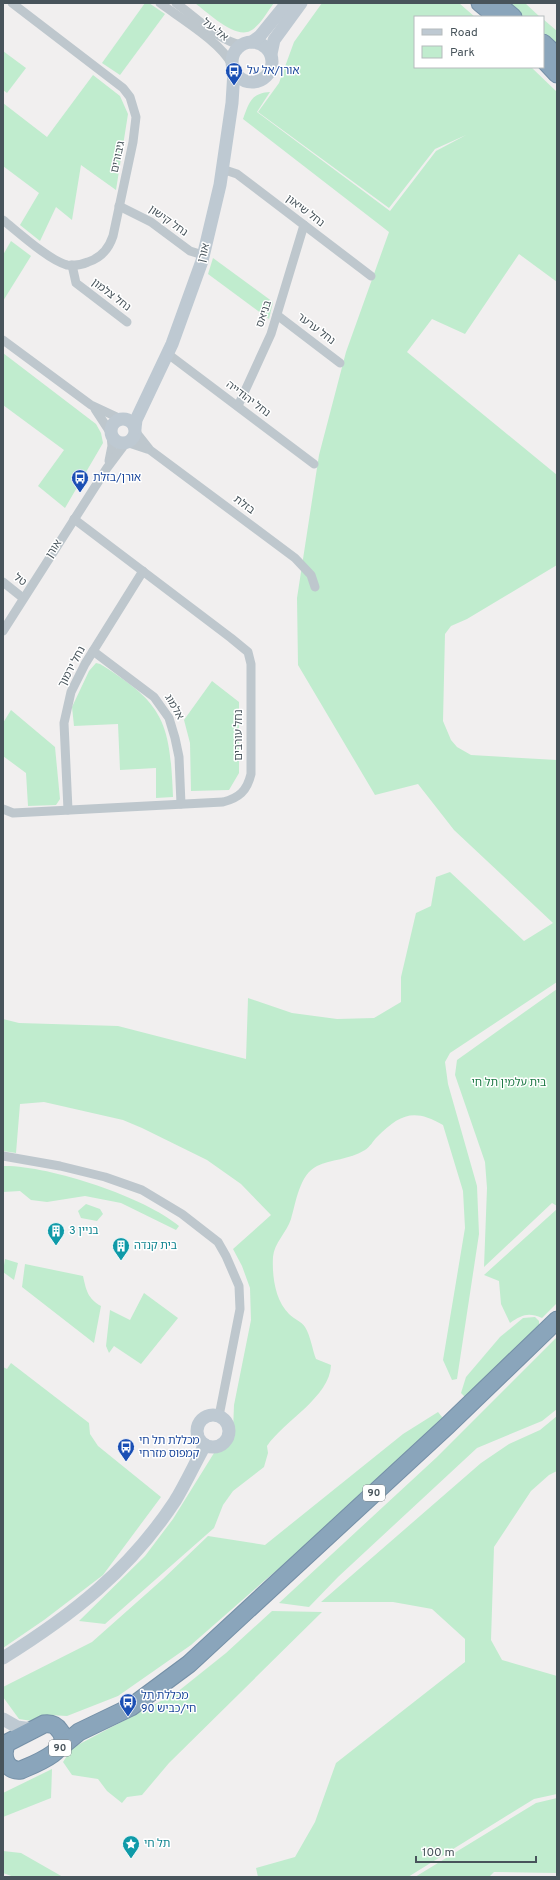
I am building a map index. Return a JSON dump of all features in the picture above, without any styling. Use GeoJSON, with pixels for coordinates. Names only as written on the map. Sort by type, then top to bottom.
{"type":"FeatureCollection","features":[{"type":"Feature","properties":{"kind":"highway"},"geometry":{"type":"LineString","coordinates":[[480,3],[496,16]]}},
{"type":"Feature","properties":{"kind":"highway"},"geometry":{"type":"LineString","coordinates":[[496,3],[512,16]]}},
{"type":"Feature","properties":{"kind":"highway"},"geometry":{"type":"LineString","coordinates":[[544,44],[557,56]]}},
{"type":"Feature","properties":{"kind":"highway"},"geometry":{"type":"LineString","coordinates":[[544,61],[557,74]]}},
{"type":"Feature","properties":{"kind":"highway","name":"90"},"geometry":{"type":"LineString","coordinates":[[189,1664],[124,1701],[70,1725],[44,1724],[10,1740],[4,1748],[8,1769],[18,1770],[26,1768],[54,1753],[79,1732],[130,1707],[189,1664],[441,1431],[557,1320]]}},
{"type":"Feature","properties":{"kind":"highway","name":"90"},"geometry":{"type":"LineString","coordinates":[[53,1724],[62,1733],[64,1738],[62,1746]]}},
{"type":"Feature","properties":{"kind":"street","name":"גיבורים"},"geometry":{"type":"LineString","coordinates":[[12,3],[123,88],[130,97],[136,117],[134,142],[110,244],[102,254],[93,261],[80,265],[72,265]]}},
{"type":"Feature","properties":{"kind":"street","name":"אל-על"},"geometry":{"type":"LineString","coordinates":[[160,3],[218,47],[228,56],[233,68]]}},
{"type":"Feature","properties":{"kind":"street","name":"אל-על"},"geometry":{"type":"LineString","coordinates":[[176,3],[223,38],[234,44],[247,43]]}},
{"type":"Feature","properties":{"kind":"street"},"geometry":{"type":"LineString","coordinates":[[247,43],[263,45],[271,54],[273,61],[269,74],[265,79],[252,83],[241,79],[233,68],[233,56],[247,43],[264,31],[287,3]]}},
{"type":"Feature","properties":{"kind":"street"},"geometry":{"type":"LineString","coordinates":[[271,54],[274,40],[301,3]]}},
{"type":"Feature","properties":{"kind":"street","name":"אורן"},"geometry":{"type":"LineString","coordinates":[[3,631],[106,468],[131,436],[136,420],[168,354],[188,304],[204,255],[222,168],[232,103],[233,68]]}},
{"type":"Feature","properties":{"kind":"street","name":"אורן"},"geometry":{"type":"LineString","coordinates":[[232,103],[244,87],[252,83]]}},
{"type":"Feature","properties":{"kind":"street","name":"נחל שיאון"},"geometry":{"type":"LineString","coordinates":[[222,168],[237,174],[371,276]]}},
{"type":"Feature","properties":{"kind":"street","name":"נחל קישון"},"geometry":{"type":"LineString","coordinates":[[119,206],[150,222],[190,251],[204,255]]}},
{"type":"Feature","properties":{"kind":"street"},"geometry":{"type":"LineString","coordinates":[[3,220],[51,257],[66,265],[72,265]]}},
{"type":"Feature","properties":{"kind":"street","name":"בניאס"},"geometry":{"type":"LineString","coordinates":[[238,406],[250,383],[277,315],[304,225]]}},
{"type":"Feature","properties":{"kind":"street","name":"נחל צלמון"},"geometry":{"type":"LineString","coordinates":[[72,265],[76,283],[127,322]]}},
{"type":"Feature","properties":{"kind":"street","name":"נחל ערער"},"geometry":{"type":"LineString","coordinates":[[277,315],[340,363]]}},
{"type":"Feature","properties":{"kind":"street"},"geometry":{"type":"LineString","coordinates":[[3,340],[91,405],[101,416],[118,443],[131,436],[131,422],[91,405]]}},
{"type":"Feature","properties":{"kind":"street","name":"נחל יהודייה"},"geometry":{"type":"LineString","coordinates":[[168,354],[314,464]]}},
{"type":"Feature","properties":{"kind":"street","name":"אורן"},"geometry":{"type":"LineString","coordinates":[[122,419],[148,394]]}},
{"type":"Feature","properties":{"kind":"street"},"geometry":{"type":"LineString","coordinates":[[111,434],[114,422],[122,419]]}},
{"type":"Feature","properties":{"kind":"street","name":"אורן"},"geometry":{"type":"LineString","coordinates":[[106,468],[111,452],[111,434]]}},
{"type":"Feature","properties":{"kind":"street","name":"בזלת"},"geometry":{"type":"LineString","coordinates":[[131,436],[295,558],[311,576],[315,587]]}},
{"type":"Feature","properties":{"kind":"street","name":"נחל עורבים"},"geometry":{"type":"LineString","coordinates":[[3,809],[13,813],[223,802],[234,800],[249,784],[251,774],[251,659],[248,652],[74,519]]}},
{"type":"Feature","properties":{"kind":"street","name":"נחל ירמוך"},"geometry":{"type":"LineString","coordinates":[[68,810],[64,723],[66,708],[76,680],[143,571]]}},
{"type":"Feature","properties":{"kind":"street","name":"טל"},"geometry":{"type":"LineString","coordinates":[[3,582],[23,598]]}},
{"type":"Feature","properties":{"kind":"street","name":"אלמוג"},"geometry":{"type":"LineString","coordinates":[[93,651],[154,697],[169,718],[179,757],[181,804]]}},
{"type":"Feature","properties":{"kind":"street"},"geometry":{"type":"LineString","coordinates":[[3,1156],[60,1166],[105,1177],[142,1190],[182,1214],[218,1242],[239,1286],[240,1309],[219,1416]]}},
{"type":"Feature","properties":{"kind":"street"},"geometry":{"type":"LineString","coordinates":[[209,1415],[219,1416],[228,1427],[226,1440],[219,1445],[205,1445],[197,1434],[198,1425],[209,1415]]}},
{"type":"Feature","properties":{"kind":"street"},"geometry":{"type":"LineString","coordinates":[[3,1658],[62,1620],[115,1575],[143,1544],[175,1501],[205,1445]]}},
{"type":"Feature","properties":{"kind":"street"},"geometry":{"type":"LineString","coordinates":[[3,1719],[17,1727],[32,1729]]}},
{"type":"Feature","properties":{"kind":"green space"},"geometry":{"type":"Polygon","coordinates":[[[145,3],[149,3],[165,14],[120,75],[102,63],[145,3]]]}},
{"type":"Feature","properties":{"kind":"green space"},"geometry":{"type":"Polygon","coordinates":[[[195,3],[274,3],[254,29],[244,32],[229,28],[195,3]]]}},
{"type":"Feature","properties":{"kind":"green space"},"geometry":{"type":"Polygon","coordinates":[[[322,3],[459,3],[474,16],[414,16],[414,68],[532,68],[557,92],[557,282],[519,254],[465,334],[432,319],[407,352],[557,475],[557,565],[467,619],[451,626],[445,634],[443,721],[451,740],[457,747],[471,755],[557,760],[557,982],[450,1053],[445,1062],[448,1084],[477,1186],[479,1234],[457,1379],[452,1380],[443,1360],[465,1228],[463,1191],[443,1125],[424,1116],[408,1116],[400,1119],[385,1129],[365,1150],[353,1156],[322,1164],[311,1170],[302,1183],[289,1224],[274,1252],[274,1280],[280,1302],[289,1314],[305,1327],[316,1359],[331,1365],[329,1377],[323,1388],[267,1446],[268,1453],[264,1467],[233,1491],[223,1505],[214,1528],[105,1624],[79,1621],[145,1556],[173,1519],[214,1453],[233,1431],[234,1405],[251,1320],[250,1288],[242,1266],[233,1249],[271,1215],[241,1184],[207,1160],[123,1120],[44,1102],[20,1104],[16,1153],[3,1151],[3,1019],[19,1023],[118,1026],[246,1059],[248,998],[292,1013],[337,1019],[374,1018],[401,1002],[401,977],[416,913],[431,906],[436,877],[450,872],[524,941],[553,923],[454,830],[418,784],[375,795],[298,665],[297,598],[319,455],[346,352],[389,232],[243,119],[249,104],[255,97],[259,94],[270,92],[257,112],[390,211],[436,151],[466,135],[435,149],[389,208],[258,112],[279,83],[294,42],[322,3]]]}},
{"type":"Feature","properties":{"kind":"green space"},"geometry":{"type":"Polygon","coordinates":[[[503,3],[525,3],[539,16],[517,16],[503,3]]]}},
{"type":"Feature","properties":{"kind":"green space"},"geometry":{"type":"Polygon","coordinates":[[[544,20],[557,31],[557,50],[544,39],[544,20]]]}},
{"type":"Feature","properties":{"kind":"green space"},"geometry":{"type":"Polygon","coordinates":[[[3,51],[26,68],[7,93],[3,90],[3,51]]]}},
{"type":"Feature","properties":{"kind":"green space"},"geometry":{"type":"Polygon","coordinates":[[[93,75],[120,96],[128,114],[116,190],[81,165],[72,220],[56,207],[40,241],[20,225],[39,193],[3,166],[3,103],[47,137],[93,75]]]}},
{"type":"Feature","properties":{"kind":"green space"},"geometry":{"type":"Polygon","coordinates":[[[11,241],[31,256],[3,301],[3,255],[11,241]]]}},
{"type":"Feature","properties":{"kind":"green space"},"geometry":{"type":"Polygon","coordinates":[[[213,258],[273,302],[269,319],[208,274],[213,258]]]}},
{"type":"Feature","properties":{"kind":"green space"},"geometry":{"type":"Polygon","coordinates":[[[3,353],[96,424],[101,433],[103,443],[65,508],[38,486],[64,450],[3,405],[3,353]]]}},
{"type":"Feature","properties":{"kind":"green space"},"geometry":{"type":"Polygon","coordinates":[[[96,663],[122,678],[138,691],[151,704],[160,718],[166,733],[169,751],[173,797],[156,798],[156,768],[120,770],[118,724],[74,726],[72,707],[89,671],[96,663]]]}},
{"type":"Feature","properties":{"kind":"green space"},"geometry":{"type":"Polygon","coordinates":[[[212,681],[239,702],[239,773],[229,790],[191,791],[190,743],[184,720],[212,681]]]}},
{"type":"Feature","properties":{"kind":"green space"},"geometry":{"type":"Polygon","coordinates":[[[11,710],[55,747],[60,799],[56,805],[28,806],[26,773],[3,756],[3,723],[11,710]]]}},
{"type":"Feature","properties":{"kind":"green space","name":"בית עלמין תל חי"},"geometry":{"type":"Polygon","coordinates":[[[557,989],[557,1206],[552,1203],[484,1267],[487,1188],[485,1162],[455,1075],[457,1060],[557,989]]]}},
{"type":"Feature","properties":{"kind":"green space"},"geometry":{"type":"Polygon","coordinates":[[[3,1166],[22,1167],[45,1171],[95,1185],[143,1204],[164,1215],[179,1226],[176,1230],[121,1203],[85,1196],[47,1202],[31,1200],[20,1191],[3,1192],[3,1166]]]}},
{"type":"Feature","properties":{"kind":"green space"},"geometry":{"type":"Polygon","coordinates":[[[86,1204],[100,1209],[103,1214],[97,1221],[81,1218],[78,1211],[86,1204]]]}},
{"type":"Feature","properties":{"kind":"green space"},"geometry":{"type":"Polygon","coordinates":[[[557,1209],[557,1303],[542,1318],[533,1315],[525,1315],[510,1323],[501,1304],[499,1281],[484,1275],[557,1209]]]}},
{"type":"Feature","properties":{"kind":"green space"},"geometry":{"type":"Polygon","coordinates":[[[5,1259],[18,1263],[14,1280],[3,1272],[5,1259]]]}},
{"type":"Feature","properties":{"kind":"green space"},"geometry":{"type":"Polygon","coordinates":[[[25,1264],[83,1276],[88,1294],[101,1306],[94,1343],[22,1287],[25,1264]]]}},
{"type":"Feature","properties":{"kind":"green space"},"geometry":{"type":"Polygon","coordinates":[[[144,1293],[178,1318],[141,1364],[114,1346],[109,1353],[106,1346],[110,1310],[130,1320],[144,1293]]]}},
{"type":"Feature","properties":{"kind":"green space"},"geometry":{"type":"Polygon","coordinates":[[[535,1317],[539,1321],[539,1327],[467,1399],[461,1393],[466,1377],[500,1337],[523,1318],[535,1317]]]}},
{"type":"Feature","properties":{"kind":"green space"},"geometry":{"type":"Polygon","coordinates":[[[557,1337],[557,1409],[542,1421],[477,1448],[338,1577],[309,1607],[279,1603],[437,1457],[557,1337]]]}},
{"type":"Feature","properties":{"kind":"green space"},"geometry":{"type":"Polygon","coordinates":[[[11,1363],[89,1423],[90,1434],[98,1446],[161,1497],[103,1575],[44,1620],[3,1648],[3,1367],[7,1369],[11,1363]]]}},
{"type":"Feature","properties":{"kind":"green space"},"geometry":{"type":"Polygon","coordinates":[[[438,1412],[446,1422],[354,1506],[264,1581],[191,1645],[118,1696],[67,1716],[49,1715],[32,1721],[19,1719],[3,1697],[3,1687],[92,1642],[163,1579],[208,1536],[265,1545],[403,1434],[438,1412]]]}},
{"type":"Feature","properties":{"kind":"green space"},"geometry":{"type":"Polygon","coordinates":[[[557,1416],[557,1471],[549,1475],[531,1491],[494,1547],[491,1640],[502,1660],[557,1676],[557,1794],[534,1799],[408,1877],[258,1877],[256,1868],[295,1857],[315,1822],[336,1763],[465,1662],[465,1639],[432,1609],[393,1602],[321,1602],[481,1463],[509,1444],[540,1430],[557,1416]]]}},
{"type":"Feature","properties":{"kind":"green space"},"geometry":{"type":"Polygon","coordinates":[[[272,1611],[322,1612],[169,1763],[142,1795],[127,1797],[122,1803],[107,1791],[98,1779],[72,1775],[63,1762],[72,1748],[176,1693],[226,1653],[272,1611]]]}},
{"type":"Feature","properties":{"kind":"green space"},"geometry":{"type":"Polygon","coordinates":[[[52,1769],[51,1798],[3,1817],[3,1793],[52,1769]]]}},
{"type":"Feature","properties":{"kind":"green space"},"geometry":{"type":"Polygon","coordinates":[[[557,1798],[557,1873],[494,1872],[489,1877],[415,1877],[536,1803],[557,1798]]]}},
{"type":"Feature","properties":{"kind":"green space"},"geometry":{"type":"Polygon","coordinates":[[[3,1851],[21,1853],[63,1877],[14,1877],[3,1873],[3,1851]]]}},
{"type":"Feature","properties":{"kind":"place","name":"אורן/אל על"},"geometry":{"type":"Point","coordinates":[234,86]}},
{"type":"Feature","properties":{"kind":"place","name":"אורן/בזלת"},"geometry":{"type":"Point","coordinates":[80,493]}},
{"type":"Feature","properties":{"kind":"place","name":"בניין 3"},"geometry":{"type":"Point","coordinates":[56,1246]}},
{"type":"Feature","properties":{"kind":"place","name":"בית קנדה"},"geometry":{"type":"Point","coordinates":[121,1261]}},
{"type":"Feature","properties":{"kind":"place","name":"מכללת תל חי קמפוס מזרחי"},"geometry":{"type":"Point","coordinates":[126,1462]}},
{"type":"Feature","properties":{"kind":"place","name":"מכללת תל חי/כביש 90"},"geometry":{"type":"Point","coordinates":[128,1717]}},
{"type":"Feature","properties":{"kind":"place","name":"תל חי"},"geometry":{"type":"Point","coordinates":[131,1859]}}]}
